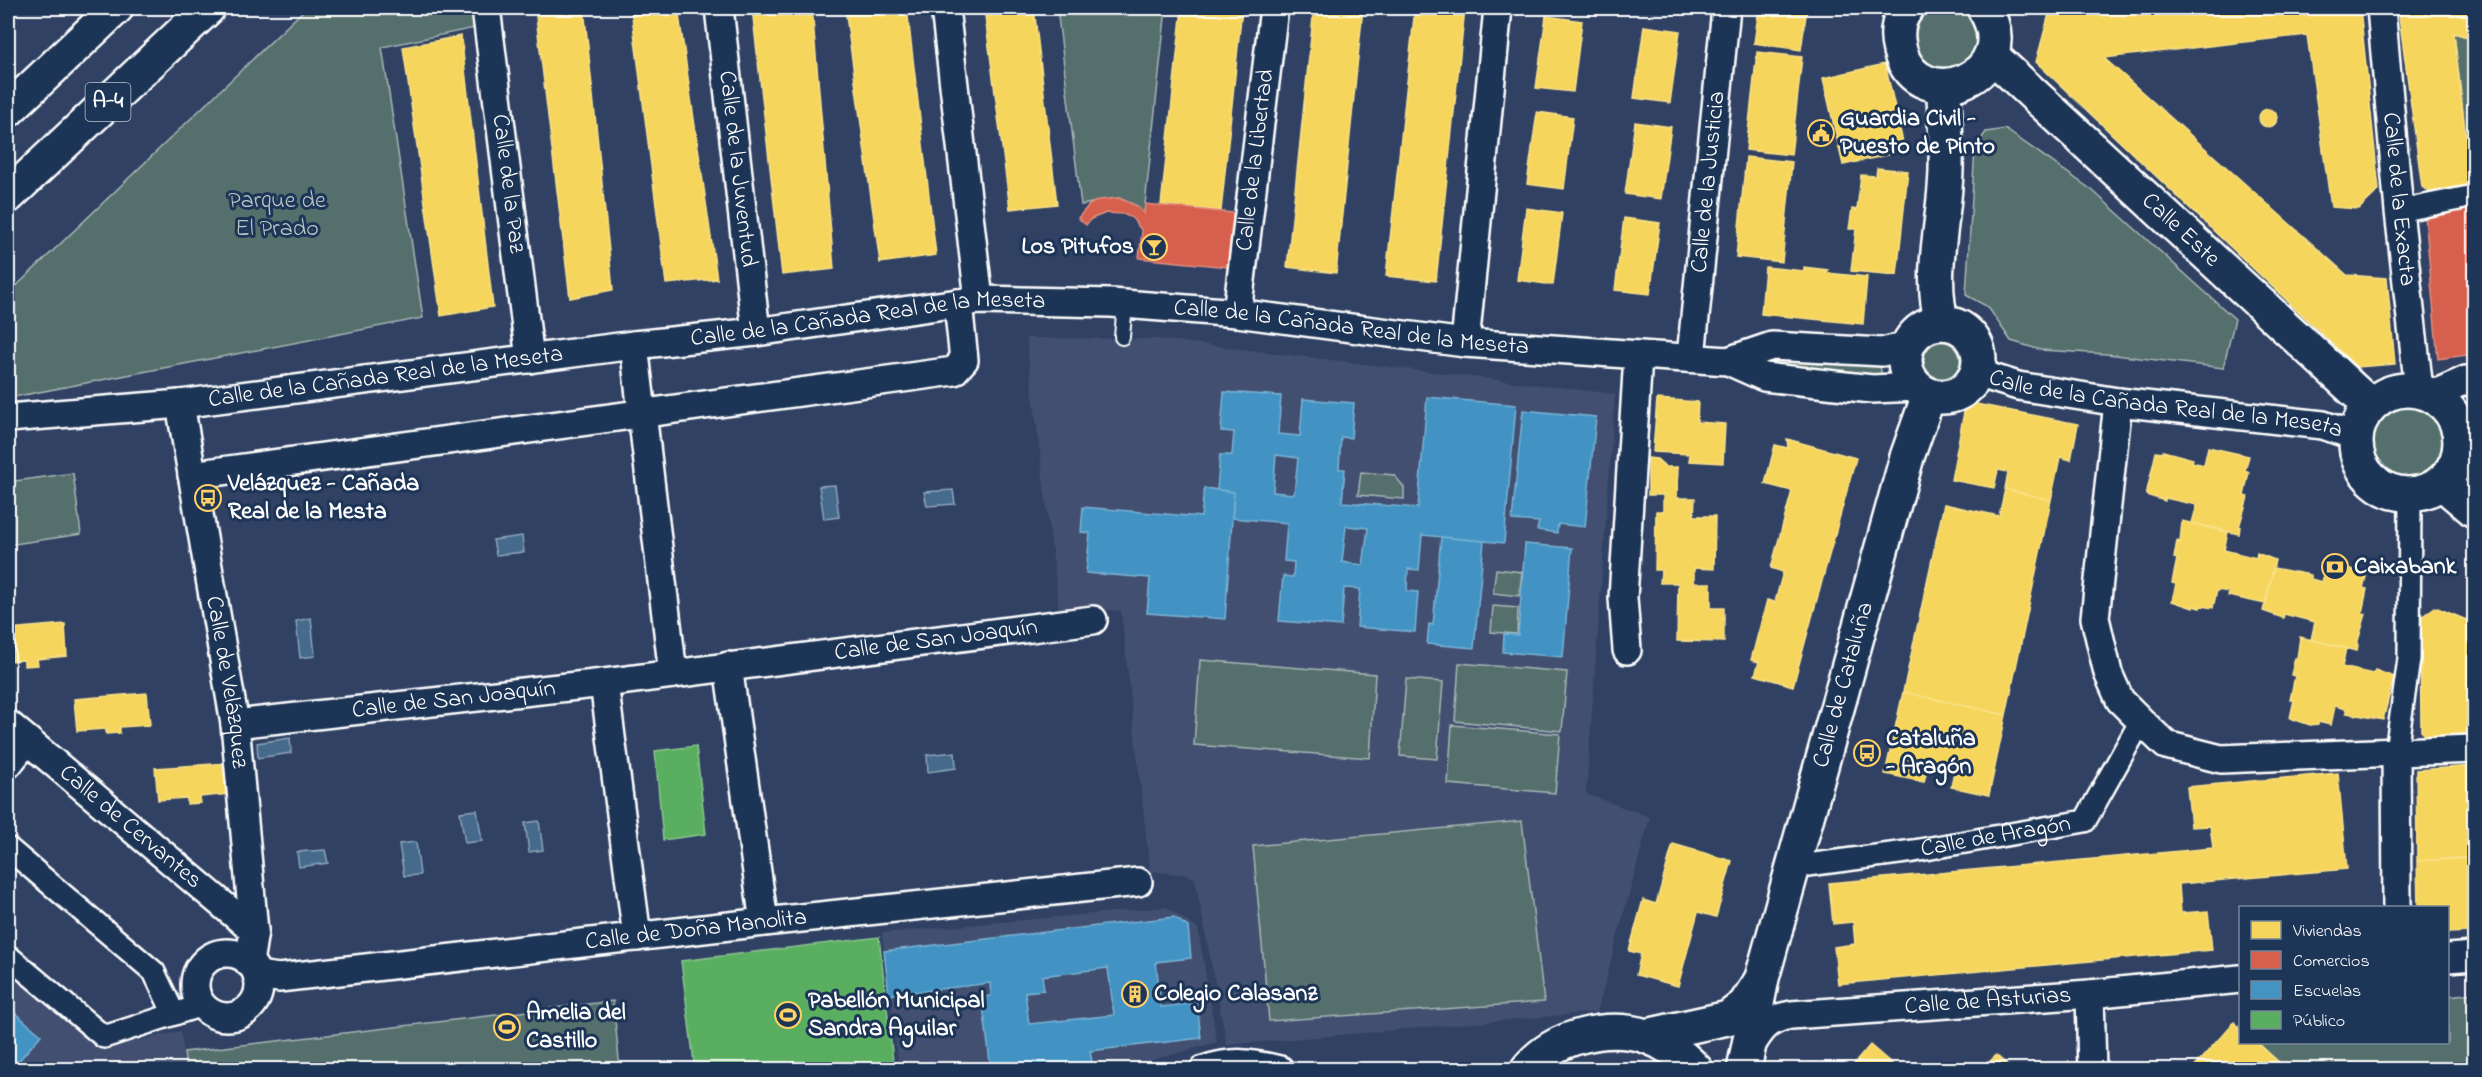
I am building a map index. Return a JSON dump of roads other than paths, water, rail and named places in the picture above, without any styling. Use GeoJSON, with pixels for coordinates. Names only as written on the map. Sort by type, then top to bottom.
{"type":"FeatureCollection","features":[{"type":"Feature","properties":{"kind":"main road","name":"A-4"},"geometry":{"type":"LineString","coordinates":[[8,110],[116,8]]}},
{"type":"Feature","properties":{"kind":"main road","name":"A-4"},"geometry":{"type":"LineString","coordinates":[[8,196],[208,8]]}},
{"type":"Feature","properties":{"kind":"main road"},"geometry":{"type":"LineString","coordinates":[[1902,10],[1896,37],[1903,61],[1920,79],[1944,86],[1963,83],[1980,72],[1991,55],[1995,37],[1991,11]]}},
{"type":"Feature","properties":{"kind":"main road","name":"Calle Este"},"geometry":{"type":"LineString","coordinates":[[1991,55],[2370,405]]}},
{"type":"Feature","properties":{"kind":"main road"},"geometry":{"type":"LineString","coordinates":[[1942,323],[1937,306],[1937,271],[1946,171],[1944,86]]}},
{"type":"Feature","properties":{"kind":"main road"},"geometry":{"type":"LineString","coordinates":[[1942,323],[1956,326],[1968,333],[1976,345],[1979,359],[1977,373],[1969,385],[1958,393],[1944,397],[1923,391],[1908,375],[1905,361],[1908,346],[1916,334],[1928,326],[1942,323]]}},
{"type":"Feature","properties":{"kind":"main road"},"geometry":{"type":"LineString","coordinates":[[2401,389],[2443,400],[2459,428],[2461,447],[2455,466],[2442,483],[2420,494],[2395,494],[2372,482],[2358,461],[2355,436],[2360,419],[2370,405],[2384,395],[2401,389]]}},
{"type":"Feature","properties":{"kind":"main road","name":"Calle de Cataluña"},"geometry":{"type":"LineString","coordinates":[[1762,978],[1907,457],[1923,391]]}},
{"type":"Feature","properties":{"kind":"main road"},"geometry":{"type":"LineString","coordinates":[[2442,483],[2475,510]]}},
{"type":"Feature","properties":{"kind":"main road"},"geometry":{"type":"LineString","coordinates":[[1646,1036],[1728,1018],[1745,1005],[1762,978]]}},
{"type":"Feature","properties":{"kind":"main road"},"geometry":{"type":"LineString","coordinates":[[1746,1059],[1762,978]]}},
{"type":"Feature","properties":{"kind":"main road"},"geometry":{"type":"LineString","coordinates":[[1527,1070],[1552,1048],[1577,1036],[1612,1031],[1646,1036],[1678,1052],[1696,1070]]}},
{"type":"Feature","properties":{"kind":"street","name":"Calle de la Paz"},"geometry":{"type":"LineString","coordinates":[[486,8],[530,360]]}},
{"type":"Feature","properties":{"kind":"street","name":"Calle de la Juventud"},"geometry":{"type":"LineString","coordinates":[[718,8],[756,332]]}},
{"type":"Feature","properties":{"kind":"street"},"geometry":{"type":"LineString","coordinates":[[192,475],[954,370],[964,360],[968,301],[945,8]]}},
{"type":"Feature","properties":{"kind":"street","name":"Calle de la Libertad"},"geometry":{"type":"LineString","coordinates":[[1237,312],[1274,8]]}},
{"type":"Feature","properties":{"kind":"street"},"geometry":{"type":"LineString","coordinates":[[1465,343],[1498,8]]}},
{"type":"Feature","properties":{"kind":"street","name":"Calle de la Justicia"},"geometry":{"type":"LineString","coordinates":[[1691,357],[1726,8]]}},
{"type":"Feature","properties":{"kind":"street","name":"Calle de la Exacta"},"geometry":{"type":"LineString","coordinates":[[2381,8],[2399,211],[2443,400]]}},
{"type":"Feature","properties":{"kind":"street"},"geometry":{"type":"LineString","coordinates":[[2399,211],[2475,196]]}},
{"type":"Feature","properties":{"kind":"street","name":"Calle de la Cañada Real de la Meseta"},"geometry":{"type":"LineString","coordinates":[[8,418],[180,404],[634,345],[756,332],[968,301],[1125,304],[1237,312],[1465,343],[1728,361],[1764,377],[1872,389],[1923,391]]}},
{"type":"Feature","properties":{"kind":"street"},"geometry":{"type":"LineString","coordinates":[[634,345],[673,674]]}},
{"type":"Feature","properties":{"kind":"street","name":"Calle de la Cañada Real de la Meseta"},"geometry":{"type":"LineString","coordinates":[[1728,361],[1772,346],[1882,352],[1908,346]]}},
{"type":"Feature","properties":{"kind":"street"},"geometry":{"type":"LineString","coordinates":[[1627,650],[1623,598],[1638,356]]}},
{"type":"Feature","properties":{"kind":"street","name":"Calle de la Cañada Real de la Meseta"},"geometry":{"type":"LineString","coordinates":[[1977,373],[2018,386],[2118,402],[2323,425],[2355,436]]}},
{"type":"Feature","properties":{"kind":"street"},"geometry":{"type":"LineString","coordinates":[[2443,400],[2466,380],[2475,380]]}},
{"type":"Feature","properties":{"kind":"street"},"geometry":{"type":"LineString","coordinates":[[2118,402],[2095,618],[2108,673],[2120,700],[2141,721],[2166,745],[2221,759],[2475,749]]}},
{"type":"Feature","properties":{"kind":"street","name":"Calle de Velázquez"},"geometry":{"type":"LineString","coordinates":[[180,404],[235,724],[254,931],[253,969]]}},
{"type":"Feature","properties":{"kind":"street"},"geometry":{"type":"LineString","coordinates":[[2397,906],[2396,751],[2409,659],[2410,494]]}},
{"type":"Feature","properties":{"kind":"street","name":"Calle de San Joaquín"},"geometry":{"type":"LineString","coordinates":[[235,724],[604,683],[1094,620]]}},
{"type":"Feature","properties":{"kind":"street"},"geometry":{"type":"LineString","coordinates":[[728,666],[764,922]]}},
{"type":"Feature","properties":{"kind":"street"},"geometry":{"type":"LineString","coordinates":[[604,683],[637,938]]}},
{"type":"Feature","properties":{"kind":"street","name":"Calle de Aragón"},"geometry":{"type":"LineString","coordinates":[[1792,867],[1914,851],[2085,821],[2141,721]]}},
{"type":"Feature","properties":{"kind":"street"},"geometry":{"type":"LineString","coordinates":[[8,764],[17,732]]}},
{"type":"Feature","properties":{"kind":"street","name":"Calle de Cervantes"},"geometry":{"type":"LineString","coordinates":[[17,732],[254,931]]}},
{"type":"Feature","properties":{"kind":"street"},"geometry":{"type":"LineString","coordinates":[[8,848],[154,972],[174,1014]]}},
{"type":"Feature","properties":{"kind":"street","name":"Calle de Doña Manolita"},"geometry":{"type":"LineString","coordinates":[[253,969],[279,978],[1138,882]]}},
{"type":"Feature","properties":{"kind":"street"},"geometry":{"type":"LineString","coordinates":[[230,953],[253,969],[258,986],[256,997],[242,1013],[220,1016],[210,1012],[202,1005],[195,985],[201,965],[209,958],[230,953]]}},
{"type":"Feature","properties":{"kind":"street"},"geometry":{"type":"LineString","coordinates":[[8,956],[104,1037],[202,1005]]}},
{"type":"Feature","properties":{"kind":"street"},"geometry":{"type":"LineString","coordinates":[[2449,958],[2475,956]]}},
{"type":"Feature","properties":{"kind":"street","name":"Calle de Asturias"},"geometry":{"type":"LineString","coordinates":[[1746,1059],[1765,1026],[1773,1019],[1791,1015],[2090,994],[2239,979]]}},
{"type":"Feature","properties":{"kind":"street"},"geometry":{"type":"LineString","coordinates":[[2090,994],[2092,1070]]}},
{"type":"Feature","properties":{"kind":"street"},"geometry":{"type":"LineString","coordinates":[[1204,1070],[1222,1064],[1247,1063],[1280,1070]]}},
{"type":"Feature","properties":{"kind":"lane"},"geometry":{"type":"LineString","coordinates":[[1122,337],[1125,304]]}},
{"type":"Feature","properties":{"kind":"place","name":"Guardia Civil - Puesto de Pinto"},"geometry":{"type":"Point","coordinates":[1821,133]}},
{"type":"Feature","properties":{"kind":"place","name":"Los Pitufos"},"geometry":{"type":"Point","coordinates":[1154,247]}},
{"type":"Feature","properties":{"kind":"place","name":"Velázquez - Cañada Real de la Mesta"},"geometry":{"type":"Point","coordinates":[208,498]}},
{"type":"Feature","properties":{"kind":"place","name":"Caixabank"},"geometry":{"type":"Point","coordinates":[2335,567]}},
{"type":"Feature","properties":{"kind":"place","name":"Cataluña - Aragón"},"geometry":{"type":"Point","coordinates":[1867,753]}},
{"type":"Feature","properties":{"kind":"place","name":"Colegio Calasanz"},"geometry":{"type":"Point","coordinates":[1135,994]}},
{"type":"Feature","properties":{"kind":"place","name":"Pabellón Municipal Sandra Aguilar"},"geometry":{"type":"Point","coordinates":[788,1015]}},
{"type":"Feature","properties":{"kind":"place","name":"Amelia del Castillo"},"geometry":{"type":"Point","coordinates":[507,1027]}},
{"type":"Feature","properties":{"kind":"park label","name":"Parque de El Prado"},"geometry":{"type":"Point","coordinates":[277,215]}}]}
